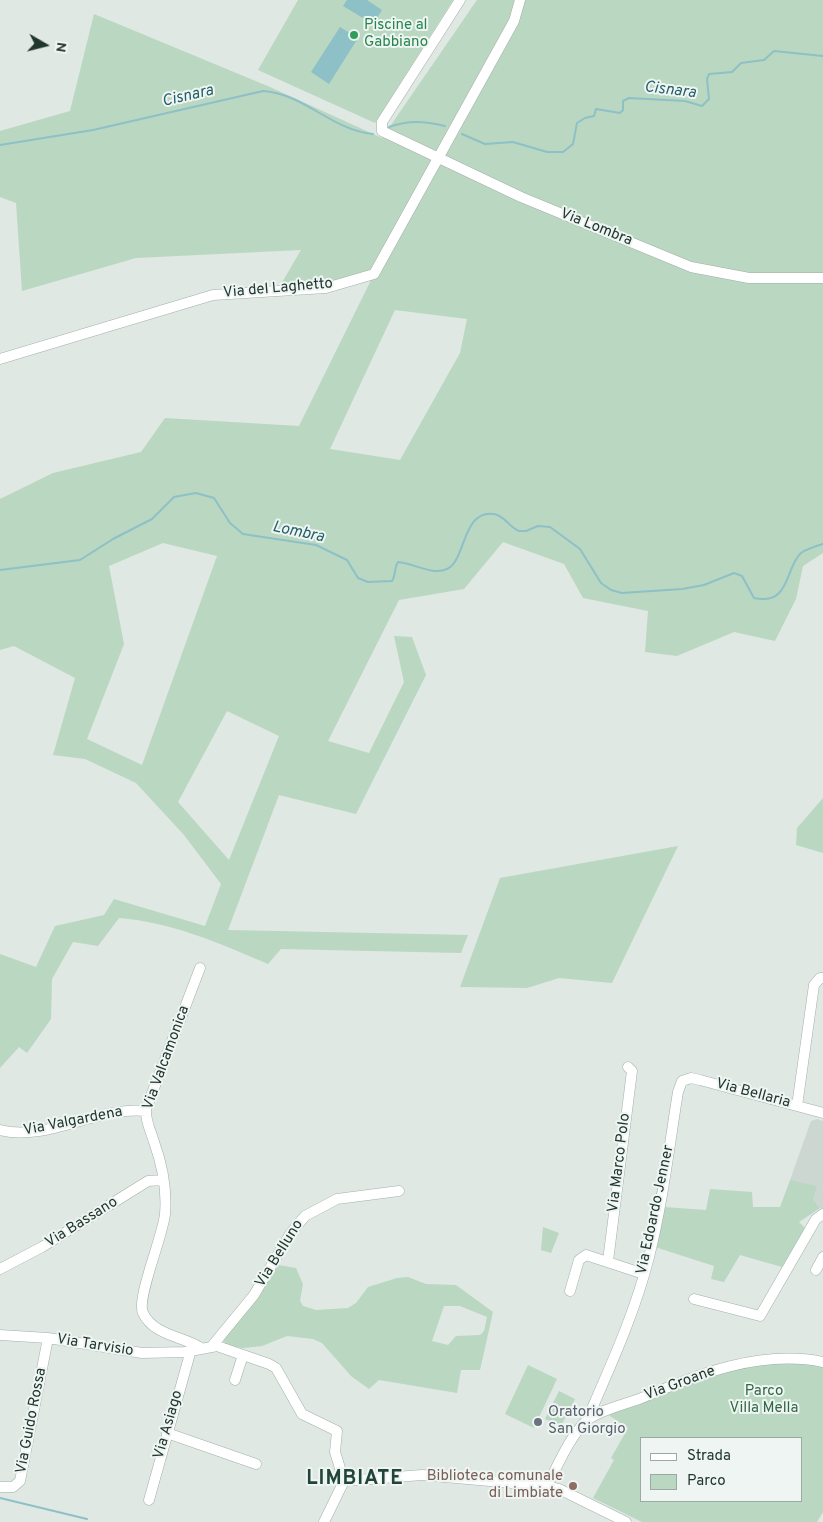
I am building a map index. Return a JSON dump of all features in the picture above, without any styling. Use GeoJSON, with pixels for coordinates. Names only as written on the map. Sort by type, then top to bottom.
{"type":"FeatureCollection","features":[{"type":"Feature","properties":{"kind":"street","name":"Via Lombra"},"geometry":{"type":"LineString","coordinates":[[460,0],[382,122],[380,128],[382,131],[521,197],[691,267],[749,278],[823,278]]}},
{"type":"Feature","properties":{"kind":"street","name":"Via del Laghetto"},"geometry":{"type":"LineString","coordinates":[[0,359],[213,294],[326,288],[374,274],[514,21],[520,0]]}},
{"type":"Feature","properties":{"kind":"street","name":"Via Valcamonica"},"geometry":{"type":"LineString","coordinates":[[196,1349],[161,1331],[148,1320],[141,1309],[144,1289],[157,1251],[165,1213],[163,1180],[146,1111],[200,968]]}},
{"type":"Feature","properties":{"kind":"street"},"geometry":{"type":"LineString","coordinates":[[796,1106],[814,985],[820,978],[823,978]]}},
{"type":"Feature","properties":{"kind":"street","name":"Via Marco Polo"},"geometry":{"type":"LineString","coordinates":[[608,1261],[632,1071],[628,1067]]}},
{"type":"Feature","properties":{"kind":"street","name":"Via Bellaria"},"geometry":{"type":"LineString","coordinates":[[682,1081],[691,1078],[700,1080],[823,1114]]}},
{"type":"Feature","properties":{"kind":"street","name":"Via Edoardo Jenner"},"geometry":{"type":"LineString","coordinates":[[587,1420],[616,1353],[644,1274],[665,1178],[678,1092],[682,1081]]}},
{"type":"Feature","properties":{"kind":"street","name":"Via Valgardena"},"geometry":{"type":"LineString","coordinates":[[0,1130],[22,1134],[90,1118],[136,1110],[146,1111]]}},
{"type":"Feature","properties":{"kind":"street","name":"Via Bassano"},"geometry":{"type":"LineString","coordinates":[[0,1269],[42,1247],[148,1181],[163,1180]]}},
{"type":"Feature","properties":{"kind":"street","name":"Via Belluno"},"geometry":{"type":"LineString","coordinates":[[216,1346],[254,1295],[290,1234],[305,1216],[337,1199],[399,1191]]}},
{"type":"Feature","properties":{"kind":"street"},"geometry":{"type":"LineString","coordinates":[[694,1299],[760,1316],[816,1219],[823,1214]]}},
{"type":"Feature","properties":{"kind":"street"},"geometry":{"type":"LineString","coordinates":[[570,1291],[578,1260],[586,1255],[608,1261],[616,1267],[644,1274]]}},
{"type":"Feature","properties":{"kind":"street"},"geometry":{"type":"LineString","coordinates":[[816,1270],[823,1257]]}},
{"type":"Feature","properties":{"kind":"street","name":"Via Tarvisio"},"geometry":{"type":"LineString","coordinates":[[0,1335],[48,1338],[142,1353],[216,1346]]}},
{"type":"Feature","properties":{"kind":"street","name":"Via Guido Rossa"},"geometry":{"type":"LineString","coordinates":[[0,1487],[13,1488],[20,1481],[48,1338]]}},
{"type":"Feature","properties":{"kind":"street"},"geometry":{"type":"LineString","coordinates":[[216,1346],[276,1368],[302,1414],[337,1431],[335,1452],[344,1481],[324,1522]]}},
{"type":"Feature","properties":{"kind":"street","name":"Via Asiago"},"geometry":{"type":"LineString","coordinates":[[148,1500],[167,1433],[196,1349]]}},
{"type":"Feature","properties":{"kind":"street"},"geometry":{"type":"LineString","coordinates":[[235,1380],[243,1355]]}},
{"type":"Feature","properties":{"kind":"street","name":"Via Groane"},"geometry":{"type":"LineString","coordinates":[[587,1420],[660,1390],[734,1365],[757,1360],[811,1359],[823,1362]]}},
{"type":"Feature","properties":{"kind":"street"},"geometry":{"type":"LineString","coordinates":[[546,1486],[570,1444],[587,1420]]}},
{"type":"Feature","properties":{"kind":"street"},"geometry":{"type":"LineString","coordinates":[[167,1433],[256,1464]]}},
{"type":"Feature","properties":{"kind":"street"},"geometry":{"type":"LineString","coordinates":[[344,1481],[422,1475],[546,1486],[558,1489],[623,1521]]}},
{"type":"Feature","properties":{"kind":"shaded area"},"geometry":{"type":"Polygon","coordinates":[[[817,1119],[823,1121],[823,1209],[790,1180],[811,1121],[817,1119]]]}},
{"type":"Feature","properties":{"kind":"green space","name":"Piscine al Gabbiano"},"geometry":{"type":"Polygon","coordinates":[[[298,0],[453,0],[375,123],[258,70],[298,0]]]}},
{"type":"Feature","properties":{"kind":"green space"},"geometry":{"type":"Polygon","coordinates":[[[477,0],[823,0],[823,553],[803,566],[796,599],[775,641],[734,632],[677,656],[645,652],[648,611],[583,598],[564,564],[503,542],[464,589],[399,600],[328,741],[369,753],[404,682],[394,636],[412,637],[426,675],[356,814],[279,795],[228,930],[468,935],[461,953],[281,949],[268,964],[213,941],[176,929],[138,920],[119,918],[98,946],[73,942],[52,979],[51,1019],[27,1053],[19,1047],[0,1068],[0,954],[36,967],[55,926],[104,915],[114,899],[205,926],[221,884],[184,835],[136,783],[85,759],[53,755],[75,678],[14,646],[0,650],[0,499],[53,473],[141,452],[165,418],[299,426],[374,274],[326,288],[277,291],[301,250],[136,258],[22,291],[16,203],[0,197],[0,131],[70,111],[94,14],[270,87],[382,138],[477,0]],[[395,310],[330,449],[400,460],[460,353],[467,319],[395,310]],[[163,543],[109,566],[124,644],[87,739],[142,765],[217,556],[163,543]],[[227,711],[178,802],[229,860],[279,736],[227,711]]]}},
{"type":"Feature","properties":{"kind":"green space"},"geometry":{"type":"Polygon","coordinates":[[[823,798],[823,853],[796,845],[797,828],[823,798]]]}},
{"type":"Feature","properties":{"kind":"green space"},"geometry":{"type":"Polygon","coordinates":[[[678,846],[612,983],[559,978],[527,988],[460,987],[500,878],[678,846]]]}},
{"type":"Feature","properties":{"kind":"green space"},"geometry":{"type":"Polygon","coordinates":[[[790,1180],[817,1186],[813,1199],[820,1208],[799,1222],[805,1228],[782,1267],[740,1255],[724,1282],[711,1279],[714,1266],[655,1247],[664,1207],[706,1210],[710,1189],[752,1192],[753,1207],[780,1207],[790,1180]]]}},
{"type":"Feature","properties":{"kind":"green space"},"geometry":{"type":"Polygon","coordinates":[[[543,1227],[559,1233],[551,1253],[541,1250],[543,1227]]]}},
{"type":"Feature","properties":{"kind":"green space"},"geometry":{"type":"Polygon","coordinates":[[[278,1265],[296,1268],[303,1284],[300,1301],[303,1306],[316,1310],[348,1308],[356,1303],[368,1287],[397,1278],[408,1277],[426,1284],[456,1285],[493,1312],[480,1370],[461,1370],[457,1393],[379,1380],[369,1389],[351,1376],[322,1343],[313,1339],[287,1336],[262,1346],[243,1348],[226,1346],[223,1338],[259,1295],[278,1265]],[[444,1306],[432,1341],[448,1345],[456,1336],[480,1335],[484,1331],[487,1317],[460,1306],[444,1306]]]}},
{"type":"Feature","properties":{"kind":"green space","name":"Parco Villa Mella"},"geometry":{"type":"Polygon","coordinates":[[[760,1363],[823,1364],[823,1512],[817,1522],[642,1522],[593,1498],[614,1460],[611,1458],[628,1428],[607,1414],[732,1368],[760,1363]]]}},
{"type":"Feature","properties":{"kind":"green space"},"geometry":{"type":"Polygon","coordinates":[[[528,1365],[557,1379],[534,1428],[505,1414],[528,1365]]]}},
{"type":"Feature","properties":{"kind":"green space"},"geometry":{"type":"Polygon","coordinates":[[[559,1391],[575,1399],[561,1426],[545,1419],[559,1391]]]}},
{"type":"Feature","properties":{"kind":"water"},"geometry":{"type":"Polygon","coordinates":[[[347,0],[367,0],[382,10],[373,24],[343,6],[347,0]]]}},
{"type":"Feature","properties":{"kind":"water"},"geometry":{"type":"Polygon","coordinates":[[[340,27],[358,38],[329,84],[311,72],[340,27]]]}},
{"type":"Feature","properties":{"kind":"waterway","name":"Cisnara"},"geometry":{"type":"LineString","coordinates":[[462,134],[485,144],[513,142],[547,152],[563,152],[573,144],[577,123],[585,118],[594,116],[596,109],[620,113],[623,110],[623,101],[629,98],[685,101],[702,106],[709,99],[707,79],[709,74],[732,72],[741,63],[764,60],[774,51],[823,56]]}},
{"type":"Feature","properties":{"kind":"waterway","name":"Cisnara"},"geometry":{"type":"LineString","coordinates":[[0,145],[93,130],[263,91],[278,93],[291,98],[331,120],[358,131],[373,134]]}},
{"type":"Feature","properties":{"kind":"waterway","name":"Cisnara"},"geometry":{"type":"LineString","coordinates":[[389,127],[417,122],[445,126]]}},
{"type":"Feature","properties":{"kind":"waterway","name":"Lombra"},"geometry":{"type":"LineString","coordinates":[[0,570],[80,560],[113,539],[152,519],[174,497],[196,493],[214,498],[230,523],[243,534],[316,545],[347,560],[358,578],[368,582],[392,581],[398,562],[429,570],[441,571],[447,569],[458,556],[470,527],[476,519],[484,515],[494,514],[519,531],[526,531],[538,526],[550,527],[580,549],[601,583],[611,590],[622,593],[682,589],[704,585],[734,573],[742,576],[754,598],[766,599],[775,596],[781,591],[796,559],[801,553],[823,544]]}},
{"type":"Feature","properties":{"kind":"waterway"},"geometry":{"type":"LineString","coordinates":[[0,1498],[87,1519]]}},
{"type":"Feature","properties":{"kind":"place","name":"Piscine al Gabbiano"},"geometry":{"type":"Point","coordinates":[354,35]}},
{"type":"Feature","properties":{"kind":"place","name":"Oratorio San Giorgio"},"geometry":{"type":"Point","coordinates":[538,1422]}},
{"type":"Feature","properties":{"kind":"place","name":"Biblioteca comunale di Limbiate"},"geometry":{"type":"Point","coordinates":[573,1486]}},
{"type":"Feature","properties":{"kind":"district","name":"LIMBIATE"},"geometry":{"type":"Point","coordinates":[355,1480]}}]}
